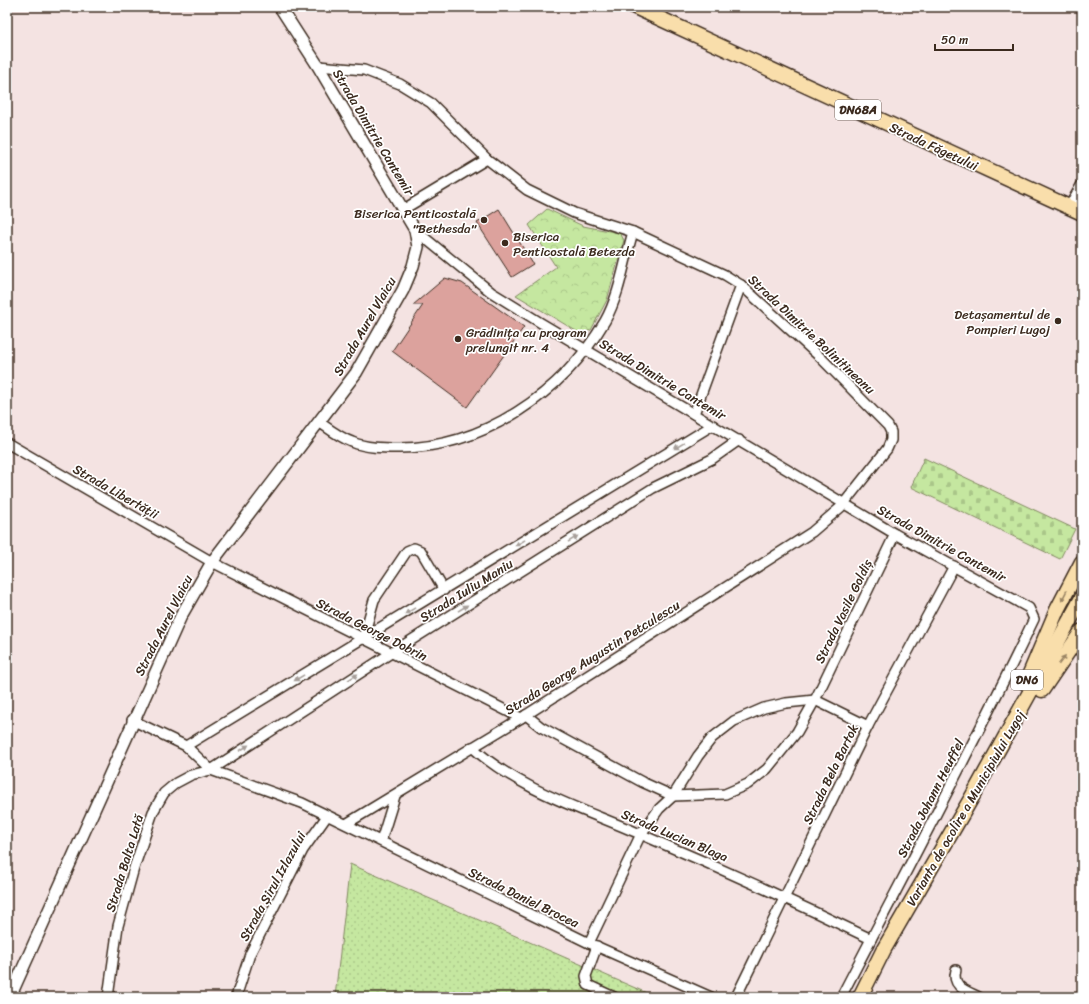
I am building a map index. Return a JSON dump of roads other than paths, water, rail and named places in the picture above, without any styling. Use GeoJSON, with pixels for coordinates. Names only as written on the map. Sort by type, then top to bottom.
{"type":"FeatureCollection","features":[{"type":"Feature","properties":{"kind":"main road","name":"Strada Făgetului"},"geometry":{"type":"LineString","coordinates":[[635,7],[1076,210]]}},
{"type":"Feature","properties":{"kind":"main road","name":"DN6"},"geometry":{"type":"LineString","coordinates":[[972,797],[989,756],[1030,674],[1057,610],[1082,562]]}},
{"type":"Feature","properties":{"kind":"main road","name":"Varianta de ocolire a Municipiului Lugoj"},"geometry":{"type":"LineString","coordinates":[[860,997],[884,949],[972,797],[1082,598]]}},
{"type":"Feature","properties":{"kind":"main road","name":"DN6"},"geometry":{"type":"LineString","coordinates":[[972,797],[1000,757],[1050,676],[1082,631]]}},
{"type":"Feature","properties":{"kind":"street","name":"Strada Dimitrie Cantemir"},"geometry":{"type":"LineString","coordinates":[[280,7],[318,66],[404,209],[415,230],[491,292],[895,534],[1029,608]]}},
{"type":"Feature","properties":{"kind":"street","name":"Strada Dimitrie Bolinitineanu"},"geometry":{"type":"LineString","coordinates":[[318,66],[364,70],[400,84],[431,103],[488,159],[527,190],[574,213],[633,232],[725,275],[741,285],[821,358],[864,400],[888,426],[891,432],[891,440],[887,449],[844,503]]}},
{"type":"Feature","properties":{"kind":"street"},"geometry":{"type":"LineString","coordinates":[[404,209],[488,159]]}},
{"type":"Feature","properties":{"kind":"street"},"geometry":{"type":"LineString","coordinates":[[1076,210],[1082,184]]}},
{"type":"Feature","properties":{"kind":"street","name":"Strada Aurel Vlaicu"},"geometry":{"type":"LineString","coordinates":[[10,997],[132,720],[181,616],[212,562],[356,373],[403,290],[413,266],[418,247],[415,230]]}},
{"type":"Feature","properties":{"kind":"street"},"geometry":{"type":"LineString","coordinates":[[318,422],[352,442],[382,448],[412,448],[441,445],[474,434],[520,410],[567,371],[586,349],[604,322],[615,301],[633,232]]}},
{"type":"Feature","properties":{"kind":"street"},"geometry":{"type":"LineString","coordinates":[[694,414],[741,285]]}},
{"type":"Feature","properties":{"kind":"street","name":"Strada Iuliu Maniu"},"geometry":{"type":"LineString","coordinates":[[186,746],[444,590],[712,425]]}},
{"type":"Feature","properties":{"kind":"street","name":"Strada Iuliu Maniu"},"geometry":{"type":"LineString","coordinates":[[211,770],[391,653],[653,488],[712,459],[739,440]]}},
{"type":"Feature","properties":{"kind":"street","name":"Strada Libertății"},"geometry":{"type":"LineString","coordinates":[[7,443],[212,562]]}},
{"type":"Feature","properties":{"kind":"street","name":"Strada George Augustin Petculescu"},"geometry":{"type":"LineString","coordinates":[[346,824],[395,796],[523,716],[812,532],[844,503]]}},
{"type":"Feature","properties":{"kind":"street","name":"Strada Vasile Goldiș"},"geometry":{"type":"LineString","coordinates":[[523,716],[642,782],[672,796],[725,794],[748,784],[767,769],[797,732],[815,700],[895,534]]}},
{"type":"Feature","properties":{"kind":"street"},"geometry":{"type":"LineString","coordinates":[[363,639],[374,600],[407,551],[414,548],[422,551],[444,590]]}},
{"type":"Feature","properties":{"kind":"street","name":"Strada George Dobrin"},"geometry":{"type":"LineString","coordinates":[[212,562],[391,653],[523,716]]}},
{"type":"Feature","properties":{"kind":"street","name":"Strada Bela Bartok"},"geometry":{"type":"LineString","coordinates":[[736,997],[868,726],[954,566]]}},
{"type":"Feature","properties":{"kind":"street","name":"Strada Johann Heuffel"},"geometry":{"type":"LineString","coordinates":[[841,997],[962,766],[1034,619],[1029,608]]}},
{"type":"Feature","properties":{"kind":"street"},"geometry":{"type":"LineString","coordinates":[[614,997],[588,985],[586,981],[593,945],[641,834],[659,809],[672,796],[698,756],[712,738],[734,721],[764,708],[815,700],[868,726]]}},
{"type":"Feature","properties":{"kind":"street"},"geometry":{"type":"LineString","coordinates":[[132,720],[186,746],[211,770],[302,803],[328,816]]}},
{"type":"Feature","properties":{"kind":"street","name":"Strada Lucian Blaga"},"geometry":{"type":"LineString","coordinates":[[472,747],[502,771],[544,793],[785,897],[871,939]]}},
{"type":"Feature","properties":{"kind":"street","name":"Strada Balta Lată"},"geometry":{"type":"LineString","coordinates":[[108,997],[118,926],[134,868],[153,812],[164,793],[176,783],[191,775],[211,770]]}},
{"type":"Feature","properties":{"kind":"street"},"geometry":{"type":"LineString","coordinates":[[381,841],[395,796]]}},
{"type":"Feature","properties":{"kind":"street","name":"Strada Daniel Brocea"},"geometry":{"type":"LineString","coordinates":[[328,816],[593,945],[711,997]]}},
{"type":"Feature","properties":{"kind":"street","name":"Strada Șirul Izlazului"},"geometry":{"type":"LineString","coordinates":[[236,997],[250,954],[303,850],[328,816]]}},
{"type":"Feature","properties":{"kind":"street"},"geometry":{"type":"LineString","coordinates":[[956,970],[956,983],[964,990],[979,997]]}},
{"type":"Feature","properties":{"kind":"place","name":"Biserica Penticostală \"Bethesda\""},"geometry":{"type":"Point","coordinates":[484,220]}},
{"type":"Feature","properties":{"kind":"place","name":"Biserica Penticostală Betezda"},"geometry":{"type":"Point","coordinates":[505,243]}},
{"type":"Feature","properties":{"kind":"place","name":"Detașamentul de Pompieri Lugoj"},"geometry":{"type":"Point","coordinates":[1058,321]}},
{"type":"Feature","properties":{"kind":"place","name":"Grădinița cu program prelungit nr. 4"},"geometry":{"type":"Point","coordinates":[458,339]}}]}
